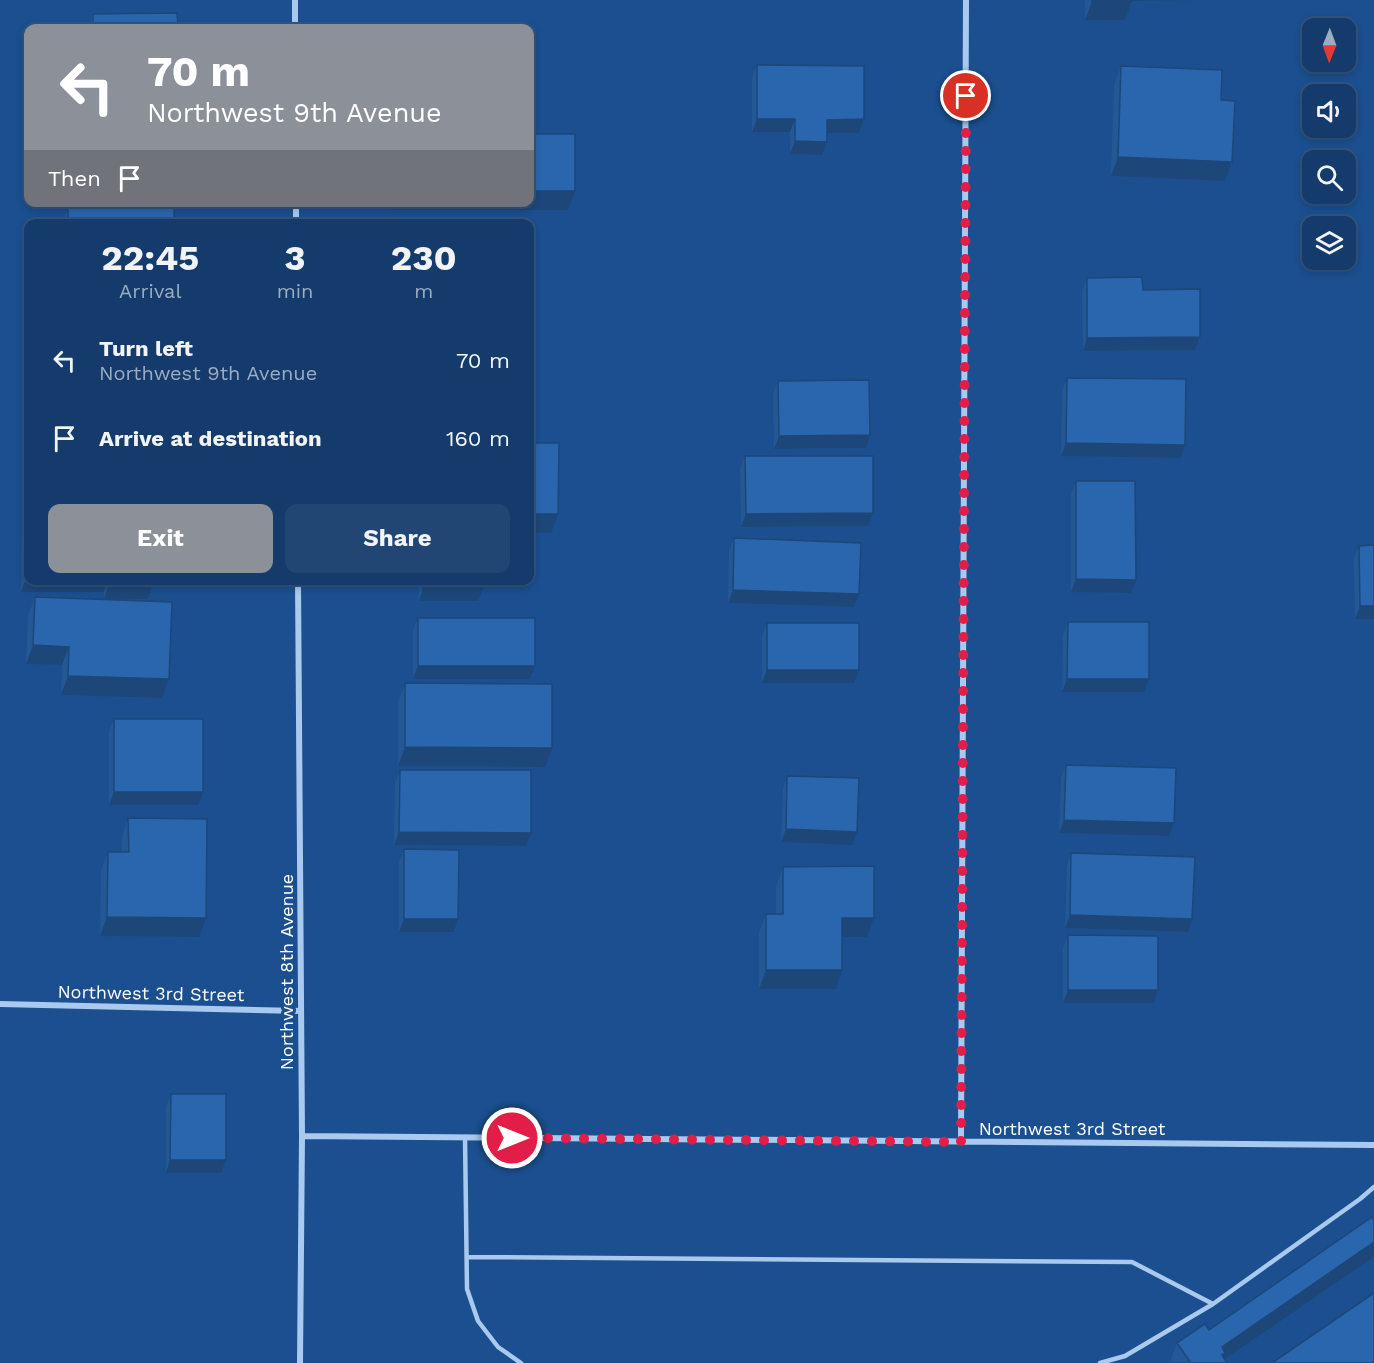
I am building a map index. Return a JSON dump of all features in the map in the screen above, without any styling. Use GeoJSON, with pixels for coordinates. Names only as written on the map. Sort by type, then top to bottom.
{"type":"FeatureCollection","features":[{"type":"Feature","properties":{"kind":"street"},"geometry":{"type":"LineString","coordinates":[[295,0],[295,24]]}},
{"type":"Feature","properties":{"kind":"street"},"geometry":{"type":"LineString","coordinates":[[961,1142],[966,0]]}},
{"type":"Feature","properties":{"kind":"street","name":"Northwest 8th Avenue"},"geometry":{"type":"LineString","coordinates":[[298,585],[302,1136],[300,1363]]}},
{"type":"Feature","properties":{"kind":"street","name":"Northwest 3rd Street"},"geometry":{"type":"LineString","coordinates":[[0,1004],[301,1011]]}},
{"type":"Feature","properties":{"kind":"street","name":"Northwest 3rd Street"},"geometry":{"type":"LineString","coordinates":[[302,1136],[1374,1145]]}},
{"type":"Feature","properties":{"kind":"lane"},"geometry":{"type":"LineString","coordinates":[[465,1137],[467,1289],[478,1321],[498,1347],[521,1363]]}},
{"type":"Feature","properties":{"kind":"lane"},"geometry":{"type":"LineString","coordinates":[[1100,1363],[1125,1356],[1213,1304],[1374,1187]]}},
{"type":"Feature","properties":{"kind":"lane"},"geometry":{"type":"LineString","coordinates":[[467,1257],[1132,1262],[1213,1304]]}},
{"type":"Feature","properties":{"kind":"building"},"geometry":{"type":"Polygon","coordinates":[[[1132,0],[1132,1],[1092,1],[1132,0]]]}},
{"type":"Feature","properties":{"kind":"building"},"geometry":{"type":"Polygon","coordinates":[[[177,13],[178,24],[93,24],[93,14],[177,13]]]}},
{"type":"Feature","properties":{"kind":"building"},"geometry":{"type":"Polygon","coordinates":[[[757,65],[864,66],[864,119],[827,120],[827,142],[795,141],[795,119],[757,119],[757,65]]]}},
{"type":"Feature","properties":{"kind":"building"},"geometry":{"type":"Polygon","coordinates":[[[1121,66],[1222,70],[1221,100],[1235,101],[1232,162],[1118,157],[1121,66]]]}},
{"type":"Feature","properties":{"kind":"building"},"geometry":{"type":"Polygon","coordinates":[[[534,134],[575,134],[575,191],[534,191],[534,134]]]}},
{"type":"Feature","properties":{"kind":"building"},"geometry":{"type":"Polygon","coordinates":[[[68,208],[174,208],[174,219],[68,219],[68,208]]]}},
{"type":"Feature","properties":{"kind":"building"},"geometry":{"type":"Polygon","coordinates":[[[1142,277],[1143,290],[1200,289],[1200,337],[1087,338],[1087,278],[1142,277]]]}},
{"type":"Feature","properties":{"kind":"building"},"geometry":{"type":"Polygon","coordinates":[[[1067,378],[1186,379],[1185,445],[1066,443],[1067,378]]]}},
{"type":"Feature","properties":{"kind":"building"},"geometry":{"type":"Polygon","coordinates":[[[869,380],[870,435],[779,436],[778,381],[869,380]]]}},
{"type":"Feature","properties":{"kind":"building"},"geometry":{"type":"Polygon","coordinates":[[[534,443],[559,443],[558,514],[534,514],[534,443]]]}},
{"type":"Feature","properties":{"kind":"building"},"geometry":{"type":"Polygon","coordinates":[[[745,456],[873,456],[873,513],[746,514],[745,456]]]}},
{"type":"Feature","properties":{"kind":"building"},"geometry":{"type":"Polygon","coordinates":[[[1076,481],[1135,481],[1136,580],[1076,579],[1076,481]]]}},
{"type":"Feature","properties":{"kind":"building"},"geometry":{"type":"Polygon","coordinates":[[[734,538],[861,543],[859,594],[733,590],[734,538]]]}},
{"type":"Feature","properties":{"kind":"building"},"geometry":{"type":"Polygon","coordinates":[[[1374,545],[1374,606],[1360,606],[1359,546],[1374,545]]]}},
{"type":"Feature","properties":{"kind":"building"},"geometry":{"type":"Polygon","coordinates":[[[423,585],[483,585],[483,588],[423,588],[423,585]]]}},
{"type":"Feature","properties":{"kind":"building"},"geometry":{"type":"Polygon","coordinates":[[[35,597],[172,602],[169,679],[68,676],[69,647],[33,645],[35,597]]]}},
{"type":"Feature","properties":{"kind":"building"},"geometry":{"type":"Polygon","coordinates":[[[418,618],[535,618],[535,666],[418,666],[418,618]]]}},
{"type":"Feature","properties":{"kind":"building"},"geometry":{"type":"Polygon","coordinates":[[[1068,622],[1149,622],[1149,679],[1067,679],[1068,622]]]}},
{"type":"Feature","properties":{"kind":"building"},"geometry":{"type":"Polygon","coordinates":[[[767,623],[859,623],[859,670],[767,670],[767,623]]]}},
{"type":"Feature","properties":{"kind":"building"},"geometry":{"type":"Polygon","coordinates":[[[405,683],[552,684],[552,748],[405,747],[405,683]]]}},
{"type":"Feature","properties":{"kind":"building"},"geometry":{"type":"Polygon","coordinates":[[[114,719],[203,719],[203,792],[114,792],[114,719]]]}},
{"type":"Feature","properties":{"kind":"building"},"geometry":{"type":"Polygon","coordinates":[[[1066,765],[1176,768],[1174,823],[1064,820],[1066,765]]]}},
{"type":"Feature","properties":{"kind":"building"},"geometry":{"type":"Polygon","coordinates":[[[400,770],[531,770],[531,833],[399,832],[400,770]]]}},
{"type":"Feature","properties":{"kind":"building"},"geometry":{"type":"Polygon","coordinates":[[[787,776],[859,778],[857,832],[786,829],[787,776]]]}},
{"type":"Feature","properties":{"kind":"building"},"geometry":{"type":"Polygon","coordinates":[[[128,818],[207,819],[206,918],[107,917],[108,852],[129,852],[128,818]]]}},
{"type":"Feature","properties":{"kind":"building"},"geometry":{"type":"Polygon","coordinates":[[[404,849],[459,850],[458,919],[404,919],[404,849]]]}},
{"type":"Feature","properties":{"kind":"building"},"geometry":{"type":"Polygon","coordinates":[[[1071,853],[1195,857],[1192,919],[1070,915],[1071,853]]]}},
{"type":"Feature","properties":{"kind":"building"},"geometry":{"type":"Polygon","coordinates":[[[874,866],[874,918],[842,918],[842,970],[766,970],[766,914],[783,914],[783,867],[874,866]]]}},
{"type":"Feature","properties":{"kind":"building"},"geometry":{"type":"Polygon","coordinates":[[[1068,935],[1158,936],[1158,990],[1068,990],[1068,935]]]}},
{"type":"Feature","properties":{"kind":"building"},"geometry":{"type":"Polygon","coordinates":[[[171,1094],[226,1094],[226,1160],[170,1160],[171,1094]]]}},
{"type":"Feature","properties":{"kind":"building"},"geometry":{"type":"Polygon","coordinates":[[[1372,1217],[1374,1242],[1222,1347],[1225,1353],[1222,1355],[1227,1363],[1191,1363],[1177,1343],[1205,1324],[1209,1330],[1372,1217]]]}},
{"type":"Feature","properties":{"kind":"building"},"geometry":{"type":"Polygon","coordinates":[[[1374,1293],[1374,1363],[1272,1363],[1374,1293]]]}},
{"type":"Feature","properties":{"kind":"route"},"geometry":{"type":"LineString","coordinates":[[512,1138],[961,1142],[966,96]]}}]}
